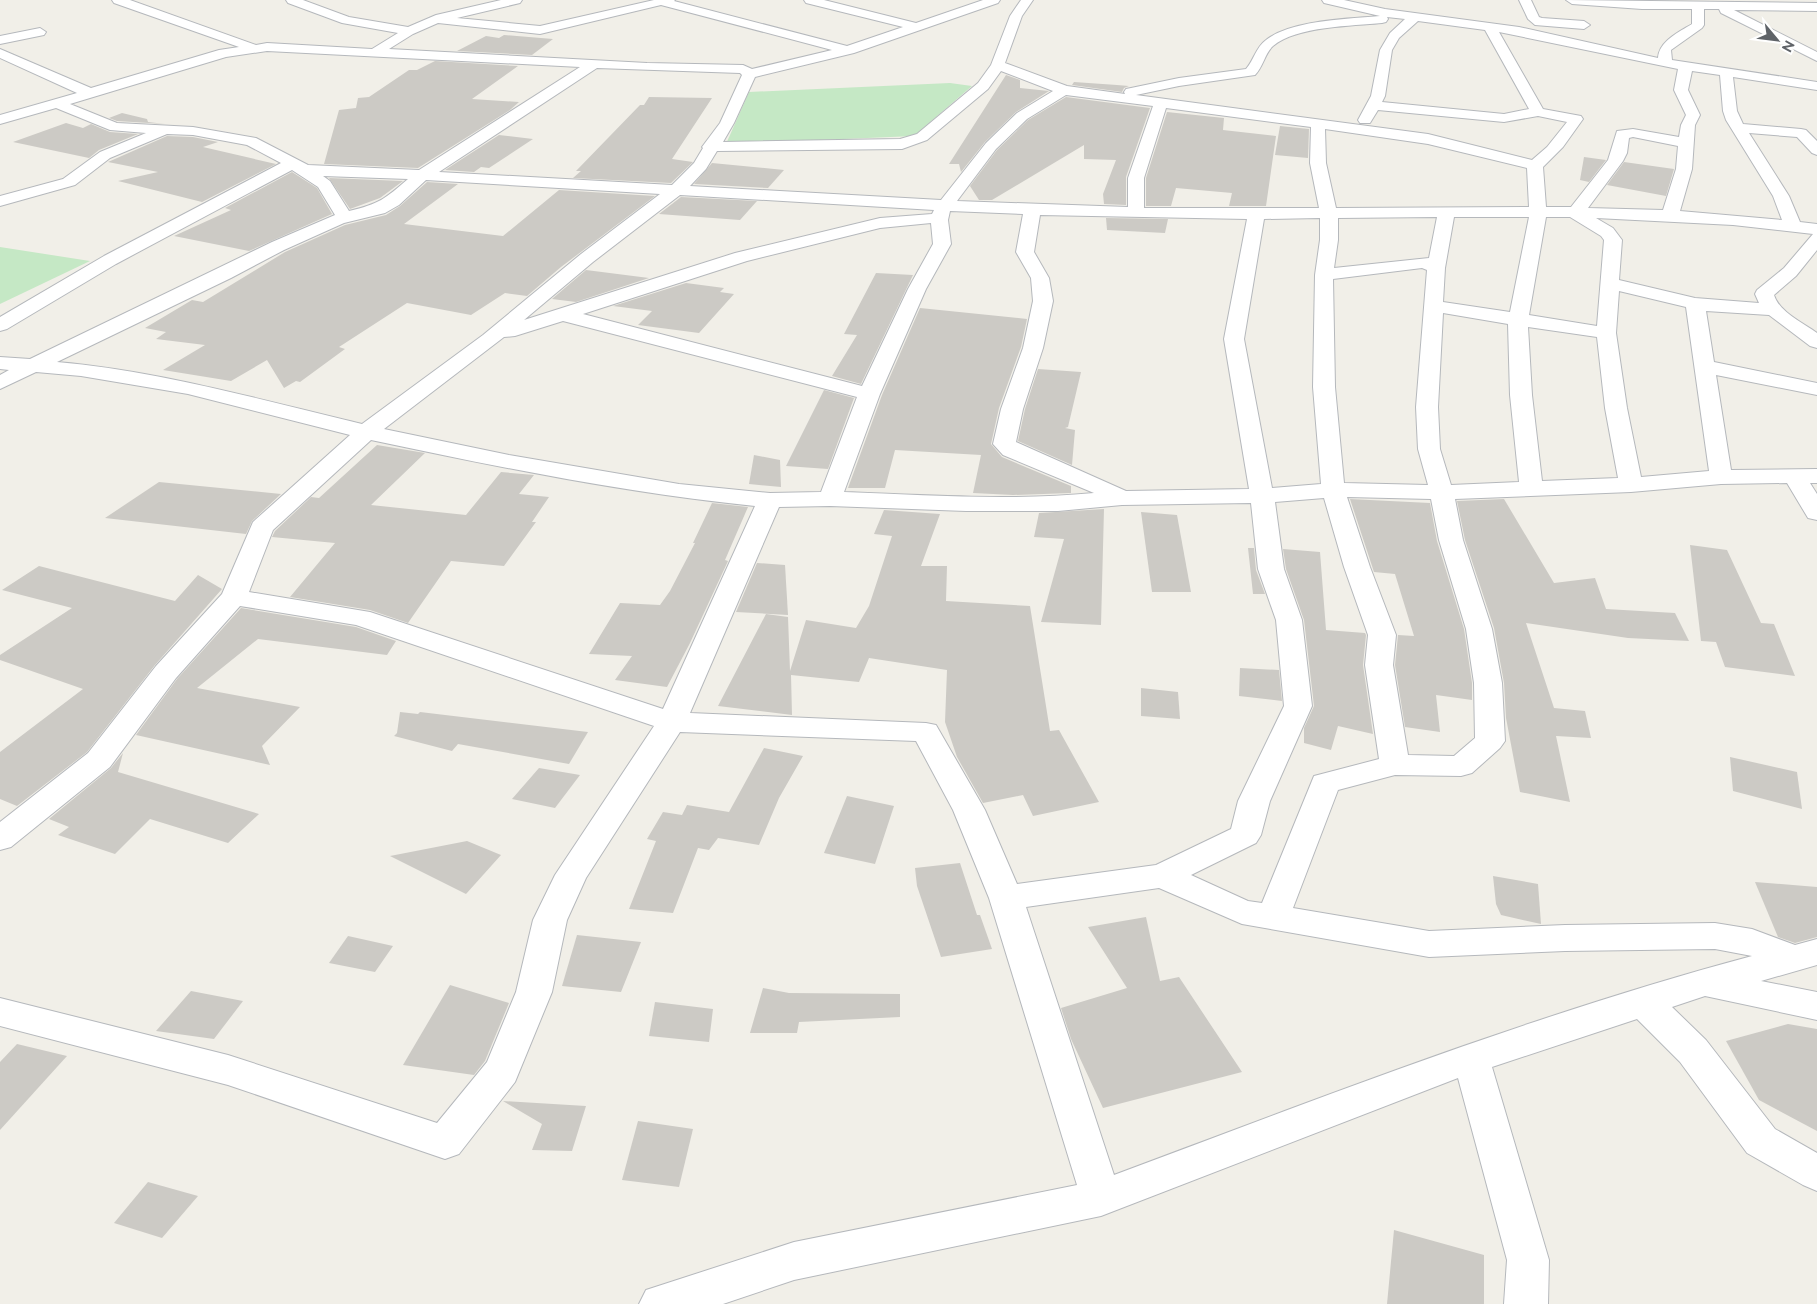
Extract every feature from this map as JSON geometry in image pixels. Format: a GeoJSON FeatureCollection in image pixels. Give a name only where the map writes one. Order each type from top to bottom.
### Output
{"type":"FeatureCollection","features":[{"type":"Feature","properties":{"kind":"street"},"geometry":{"type":"LineString","coordinates":[[118,0],[221,35],[253,48]]}},
{"type":"Feature","properties":{"kind":"street"},"geometry":{"type":"LineString","coordinates":[[292,0],[346,20],[409,31]]}},
{"type":"Feature","properties":{"kind":"street"},"geometry":{"type":"LineString","coordinates":[[374,53],[409,31],[436,19],[516,0]]}},
{"type":"Feature","properties":{"kind":"street"},"geometry":{"type":"LineString","coordinates":[[810,0],[918,27]]}},
{"type":"Feature","properties":{"kind":"street"},"geometry":{"type":"LineString","coordinates":[[955,0],[980,5]]}},
{"type":"Feature","properties":{"kind":"street"},"geometry":{"type":"LineString","coordinates":[[0,120],[215,56],[253,48],[279,47],[697,69],[742,69],[749,74],[849,50],[994,0]]}},
{"type":"Feature","properties":{"kind":"street"},"geometry":{"type":"LineString","coordinates":[[710,147],[902,144],[912,142],[922,137],[983,86],[998,65],[1016,16],[1027,0]]}},
{"type":"Feature","properties":{"kind":"street"},"geometry":{"type":"LineString","coordinates":[[1328,0],[1363,9],[1414,18],[1489,26],[1547,36],[1664,63],[1817,86]]}},
{"type":"Feature","properties":{"kind":"street"},"geometry":{"type":"LineString","coordinates":[[1525,0],[1534,19],[1539,22],[1584,25]]}},
{"type":"Feature","properties":{"kind":"street"},"geometry":{"type":"LineString","coordinates":[[1582,44],[1584,25],[1572,0],[1642,5],[1696,3],[1715,6],[1817,7]]}},
{"type":"Feature","properties":{"kind":"street"},"geometry":{"type":"LineString","coordinates":[[436,19],[540,30],[665,1],[849,50]]}},
{"type":"Feature","properties":{"kind":"street"},"geometry":{"type":"LineString","coordinates":[[452,2],[474,9]]}},
{"type":"Feature","properties":{"kind":"street"},"geometry":{"type":"LineString","coordinates":[[1664,63],[1665,50],[1698,25],[1696,3]]}},
{"type":"Feature","properties":{"kind":"street"},"geometry":{"type":"LineString","coordinates":[[1715,6],[1817,57]]}},
{"type":"Feature","properties":{"kind":"street"},"geometry":{"type":"LineString","coordinates":[[1124,98],[1128,93],[1136,90],[1250,72],[1258,63],[1269,44],[1287,34],[1301,30],[1390,18],[1414,18]]}},
{"type":"Feature","properties":{"kind":"street"},"geometry":{"type":"LineString","coordinates":[[1361,129],[1378,96],[1386,50],[1394,36],[1414,18]]}},
{"type":"Feature","properties":{"kind":"street"},"geometry":{"type":"LineString","coordinates":[[1489,26],[1538,112]]}},
{"type":"Feature","properties":{"kind":"street"},"geometry":{"type":"LineString","coordinates":[[0,40],[40,32]]}},
{"type":"Feature","properties":{"kind":"street"},"geometry":{"type":"LineString","coordinates":[[0,53],[90,93]]}},
{"type":"Feature","properties":{"kind":"street"},"geometry":{"type":"LineString","coordinates":[[0,383],[31,366],[224,274],[278,246],[346,218],[380,209],[393,201],[423,175],[595,64]]}},
{"type":"Feature","properties":{"kind":"street"},"geometry":{"type":"LineString","coordinates":[[998,65],[1064,90],[1428,139],[1535,165],[1558,146],[1576,119],[1538,112],[1504,118],[1374,105]]}},
{"type":"Feature","properties":{"kind":"street"},"geometry":{"type":"LineString","coordinates":[[1670,215],[1684,169],[1688,124],[1693,115],[1681,90],[1686,66]]}},
{"type":"Feature","properties":{"kind":"street"},"geometry":{"type":"LineString","coordinates":[[1726,72],[1730,111],[1738,128],[1781,196],[1793,226]]}},
{"type":"Feature","properties":{"kind":"street"},"geometry":{"type":"LineString","coordinates":[[0,839],[99,760],[166,672],[234,597],[262,527],[366,432],[490,338],[587,258],[675,190],[700,166],[710,147],[727,123],[749,74]]}},
{"type":"Feature","properties":{"kind":"street"},"geometry":{"type":"LineString","coordinates":[[830,499],[869,394],[917,290],[942,244],[943,211],[991,146],[1022,116],[1064,90]]}},
{"type":"Feature","properties":{"kind":"street"},"geometry":{"type":"LineString","coordinates":[[56,103],[115,127],[193,131],[251,141],[299,167],[324,184],[346,218]]}},
{"type":"Feature","properties":{"kind":"street"},"geometry":{"type":"LineString","coordinates":[[1136,213],[1136,178],[1161,103]]}},
{"type":"Feature","properties":{"kind":"street"},"geometry":{"type":"LineString","coordinates":[[1479,151],[1501,137],[1504,118]]}},
{"type":"Feature","properties":{"kind":"street"},"geometry":{"type":"LineString","coordinates":[[1318,124],[1318,164],[1329,214],[1324,275],[1324,387],[1333,490],[1357,567],[1382,635],[1379,664],[1395,765]]}},
{"type":"Feature","properties":{"kind":"street"},"geometry":{"type":"LineString","coordinates":[[1738,128],[1800,133],[1817,150]]}},
{"type":"Feature","properties":{"kind":"street"},"geometry":{"type":"LineString","coordinates":[[0,201],[69,182],[105,156],[167,130]]}},
{"type":"Feature","properties":{"kind":"street"},"geometry":{"type":"LineString","coordinates":[[1575,213],[1615,161],[1619,153],[1622,134],[1633,133],[1686,143]]}},
{"type":"Feature","properties":{"kind":"street"},"geometry":{"type":"LineString","coordinates":[[1531,488],[1521,395],[1518,320],[1538,212],[1535,165]]}},
{"type":"Feature","properties":{"kind":"street"},"geometry":{"type":"LineString","coordinates":[[0,325],[110,260],[299,167],[675,190],[943,211],[1032,209],[1256,215],[1538,212],[1670,215],[1817,229]]}},
{"type":"Feature","properties":{"kind":"street"},"geometry":{"type":"LineString","coordinates":[[1032,209],[1025,252],[1040,278],[1043,301],[1033,348],[1012,409],[1004,444],[1011,450],[1085,480],[1122,498]]}},
{"type":"Feature","properties":{"kind":"street"},"geometry":{"type":"LineString","coordinates":[[490,338],[741,257],[943,211]]}},
{"type":"Feature","properties":{"kind":"street"},"geometry":{"type":"LineString","coordinates":[[1273,917],[1325,783],[1395,765],[1461,766],[1490,741],[1488,683],[1479,629],[1451,540],[1442,492],[1429,449],[1428,408],[1436,268],[1446,212]]}},
{"type":"Feature","properties":{"kind":"street"},"geometry":{"type":"LineString","coordinates":[[1575,213],[1607,232],[1613,240],[1606,333],[1616,408],[1631,485]]}},
{"type":"Feature","properties":{"kind":"street"},"geometry":{"type":"LineString","coordinates":[[1006,898],[1162,876],[1245,835],[1254,801],[1298,706],[1289,620],[1271,569],[1262,496],[1234,339],[1256,215]]}},
{"type":"Feature","properties":{"kind":"street"},"geometry":{"type":"LineString","coordinates":[[1813,337],[1773,310],[1765,300],[1764,294],[1790,272],[1817,238]]}},
{"type":"Feature","properties":{"kind":"street"},"geometry":{"type":"LineString","coordinates":[[1324,275],[1425,262],[1436,268]]}},
{"type":"Feature","properties":{"kind":"street"},"geometry":{"type":"LineString","coordinates":[[1610,283],[1696,304],[1773,310]]}},
{"type":"Feature","properties":{"kind":"street"},"geometry":{"type":"LineString","coordinates":[[1696,304],[1720,477]]}},
{"type":"Feature","properties":{"kind":"street"},"geometry":{"type":"LineString","coordinates":[[1434,306],[1606,333]]}},
{"type":"Feature","properties":{"kind":"street"},"geometry":{"type":"LineString","coordinates":[[560,314],[869,394]]}},
{"type":"Feature","properties":{"kind":"street"},"geometry":{"type":"LineString","coordinates":[[0,362],[81,370],[188,388],[366,432],[518,464],[679,491],[770,500],[830,499],[966,504],[1058,504],[1122,498],[1262,496],[1333,490],[1442,492],[1631,485],[1720,477],[1806,476],[1817,513]]}},
{"type":"Feature","properties":{"kind":"street"},"geometry":{"type":"LineString","coordinates":[[1706,368],[1816,392]]}},
{"type":"Feature","properties":{"kind":"street"},"geometry":{"type":"LineString","coordinates":[[0,1012],[228,1070],[445,1142],[502,1071],[534,992],[550,920],[571,875],[672,722],[770,500]]}},
{"type":"Feature","properties":{"kind":"street"},"geometry":{"type":"LineString","coordinates":[[234,597],[361,618],[672,722],[926,732],[969,810],[1006,898],[1068,1090],[1100,1198]]}},
{"type":"Feature","properties":{"kind":"street"},"geometry":{"type":"LineString","coordinates":[[1162,876],[1242,912],[1429,944],[1565,938],[1715,936],[1752,942],[1805,955]]}},
{"type":"Feature","properties":{"kind":"street"},"geometry":{"type":"LineString","coordinates":[[661,1304],[794,1261],[1100,1198],[1471,1058],[1703,983],[1805,955]]}},
{"type":"Feature","properties":{"kind":"street"},"geometry":{"type":"LineString","coordinates":[[1703,983],[1817,1006]]}},
{"type":"Feature","properties":{"kind":"street"},"geometry":{"type":"LineString","coordinates":[[1642,1002],[1693,1051],[1761,1141],[1817,1173]]}},
{"type":"Feature","properties":{"kind":"street"},"geometry":{"type":"LineString","coordinates":[[1471,1058],[1528,1260],[1526,1304]]}},
{"type":"Feature","properties":{"kind":"green space"},"geometry":{"type":"Polygon","coordinates":[[[950,83],[972,86],[914,136],[726,144],[749,92],[950,83]]]}},
{"type":"Feature","properties":{"kind":"green space"},"geometry":{"type":"Polygon","coordinates":[[[0,247],[90,261],[0,304],[0,247]]]}},
{"type":"Feature","properties":{"kind":"building"},"geometry":{"type":"Polygon","coordinates":[[[504,35],[553,39],[532,55],[457,51],[486,36],[499,38],[504,35]]]}},
{"type":"Feature","properties":{"kind":"building"},"geometry":{"type":"Polygon","coordinates":[[[435,61],[518,66],[472,99],[519,102],[510,110],[418,168],[324,164],[339,110],[356,108],[358,98],[369,97],[409,70],[417,70],[435,61]]]}},
{"type":"Feature","properties":{"kind":"building"},"geometry":{"type":"Polygon","coordinates":[[[1006,75],[1020,80],[1020,88],[1049,91],[1016,112],[985,142],[961,172],[959,164],[949,164],[1006,75]]]}},
{"type":"Feature","properties":{"kind":"building"},"geometry":{"type":"Polygon","coordinates":[[[1074,82],[1129,86],[1124,88],[1122,92],[1072,85],[1074,82]]]}},
{"type":"Feature","properties":{"kind":"building"},"geometry":{"type":"Polygon","coordinates":[[[649,97],[712,98],[672,159],[693,162],[671,183],[573,178],[581,171],[576,171],[640,105],[644,105],[649,97]]]}},
{"type":"Feature","properties":{"kind":"building"},"geometry":{"type":"Polygon","coordinates":[[[1066,97],[1150,108],[1126,177],[1126,205],[1104,204],[1103,194],[1116,160],[1084,159],[1084,145],[992,200],[979,200],[970,186],[997,150],[1028,120],[1066,97]]]}},
{"type":"Feature","properties":{"kind":"building"},"geometry":{"type":"Polygon","coordinates":[[[1167,112],[1224,118],[1223,130],[1276,136],[1266,206],[1229,206],[1232,193],[1176,188],[1171,206],[1146,206],[1146,178],[1167,112]]]}},
{"type":"Feature","properties":{"kind":"building"},"geometry":{"type":"Polygon","coordinates":[[[122,113],[147,119],[148,122],[165,124],[117,121],[109,118],[122,113]]]}},
{"type":"Feature","properties":{"kind":"building"},"geometry":{"type":"Polygon","coordinates":[[[66,123],[83,128],[91,124],[110,132],[138,134],[99,150],[89,158],[13,142],[66,123]]]}},
{"type":"Feature","properties":{"kind":"building"},"geometry":{"type":"Polygon","coordinates":[[[1280,126],[1309,129],[1308,158],[1275,155],[1280,126]]]}},
{"type":"Feature","properties":{"kind":"building"},"geometry":{"type":"Polygon","coordinates":[[[499,135],[533,139],[489,168],[481,167],[474,172],[445,170],[499,135]]]}},
{"type":"Feature","properties":{"kind":"building"},"geometry":{"type":"Polygon","coordinates":[[[167,136],[193,137],[218,142],[203,147],[276,164],[202,202],[118,181],[158,172],[108,162],[167,136]]]}},
{"type":"Feature","properties":{"kind":"building"},"geometry":{"type":"Polygon","coordinates":[[[1584,157],[1606,160],[1589,182],[1580,180],[1584,157]]]}},
{"type":"Feature","properties":{"kind":"building"},"geometry":{"type":"Polygon","coordinates":[[[1624,162],[1674,169],[1666,196],[1607,185],[1624,162]]]}},
{"type":"Feature","properties":{"kind":"building"},"geometry":{"type":"Polygon","coordinates":[[[712,163],[784,170],[768,188],[694,184],[712,163]]]}},
{"type":"Feature","properties":{"kind":"building"},"geometry":{"type":"Polygon","coordinates":[[[292,172],[317,188],[332,214],[249,251],[174,236],[231,210],[225,208],[292,172]]]}},
{"type":"Feature","properties":{"kind":"building"},"geometry":{"type":"Polygon","coordinates":[[[329,178],[403,181],[380,198],[350,209],[329,178]]]}},
{"type":"Feature","properties":{"kind":"building"},"geometry":{"type":"Polygon","coordinates":[[[427,182],[458,184],[404,224],[503,236],[559,190],[655,196],[561,267],[527,296],[505,293],[471,315],[407,303],[339,347],[345,349],[300,382],[296,381],[284,388],[267,360],[231,381],[163,370],[205,345],[156,339],[166,332],[145,328],[192,300],[203,302],[285,252],[345,225],[386,215],[400,206],[427,182]]]}},
{"type":"Feature","properties":{"kind":"building"},"geometry":{"type":"Polygon","coordinates":[[[681,197],[757,201],[740,220],[659,214],[681,197]]]}},
{"type":"Feature","properties":{"kind":"building"},"geometry":{"type":"Polygon","coordinates":[[[1106,218],[1168,219],[1165,233],[1107,230],[1106,218]]]}},
{"type":"Feature","properties":{"kind":"building"},"geometry":{"type":"Polygon","coordinates":[[[586,270],[649,278],[576,302],[552,299],[586,270]]]}},
{"type":"Feature","properties":{"kind":"building"},"geometry":{"type":"Polygon","coordinates":[[[876,273],[913,275],[861,384],[832,376],[857,335],[844,334],[876,273]]]}},
{"type":"Feature","properties":{"kind":"building"},"geometry":{"type":"Polygon","coordinates":[[[686,283],[724,288],[720,292],[734,294],[699,333],[638,325],[652,311],[613,306],[686,283]]]}},
{"type":"Feature","properties":{"kind":"building"},"geometry":{"type":"Polygon","coordinates":[[[920,308],[1027,319],[1021,347],[999,408],[991,444],[1002,457],[1071,486],[1071,493],[1013,495],[973,493],[981,455],[895,450],[885,488],[848,488],[882,395],[920,308]]]}},
{"type":"Feature","properties":{"kind":"building"},"geometry":{"type":"Polygon","coordinates":[[[1038,369],[1081,372],[1068,427],[1065,428],[1075,430],[1072,465],[1018,441],[1025,409],[1038,369]]]}},
{"type":"Feature","properties":{"kind":"building"},"geometry":{"type":"Polygon","coordinates":[[[824,390],[854,398],[828,469],[786,466],[824,390]]]}},
{"type":"Feature","properties":{"kind":"building"},"geometry":{"type":"Polygon","coordinates":[[[377,445],[425,453],[371,505],[466,515],[501,472],[534,475],[519,494],[549,497],[532,522],[536,522],[504,566],[451,561],[408,623],[370,610],[290,597],[335,543],[272,537],[275,531],[311,497],[319,498],[377,445]]]}},
{"type":"Feature","properties":{"kind":"building"},"geometry":{"type":"Polygon","coordinates":[[[754,455],[780,460],[781,487],[749,484],[754,455]]]}},
{"type":"Feature","properties":{"kind":"building"},"geometry":{"type":"Polygon","coordinates":[[[159,482],[281,494],[252,521],[246,534],[105,518],[159,482]]]}},
{"type":"Feature","properties":{"kind":"building"},"geometry":{"type":"Polygon","coordinates":[[[1350,499],[1430,503],[1437,541],[1464,629],[1472,683],[1472,700],[1436,695],[1440,732],[1405,727],[1395,665],[1398,635],[1414,636],[1395,574],[1374,572],[1350,499]]]}},
{"type":"Feature","properties":{"kind":"building"},"geometry":{"type":"Polygon","coordinates":[[[1504,499],[1554,583],[1595,578],[1606,609],[1675,613],[1689,641],[1628,638],[1526,623],[1554,708],[1585,711],[1591,738],[1556,736],[1570,802],[1520,792],[1506,718],[1504,683],[1494,628],[1465,540],[1457,501],[1504,499]]]}},
{"type":"Feature","properties":{"kind":"building"},"geometry":{"type":"Polygon","coordinates":[[[712,503],[748,507],[725,560],[728,561],[690,643],[667,687],[615,680],[632,656],[589,654],[620,603],[660,605],[670,591],[695,543],[693,543],[712,503]]]}},
{"type":"Feature","properties":{"kind":"building"},"geometry":{"type":"Polygon","coordinates":[[[1104,509],[1101,625],[1041,622],[1064,539],[1034,537],[1039,513],[1104,509]]]}},
{"type":"Feature","properties":{"kind":"building"},"geometry":{"type":"Polygon","coordinates":[[[884,510],[940,514],[921,566],[947,566],[946,601],[1030,606],[1050,731],[1059,730],[1099,802],[1033,816],[1023,795],[983,803],[957,757],[945,722],[947,670],[869,658],[859,682],[791,675],[792,715],[718,706],[766,614],[788,617],[790,671],[806,620],[856,628],[869,606],[892,536],[874,534],[884,510]]]}},
{"type":"Feature","properties":{"kind":"building"},"geometry":{"type":"Polygon","coordinates":[[[1141,512],[1177,515],[1191,592],[1152,592],[1141,512]]]}},
{"type":"Feature","properties":{"kind":"building"},"geometry":{"type":"Polygon","coordinates":[[[1690,545],[1727,550],[1761,623],[1774,624],[1795,676],[1725,667],[1716,642],[1701,641],[1690,545]]]}},
{"type":"Feature","properties":{"kind":"building"},"geometry":{"type":"Polygon","coordinates":[[[1248,548],[1254,548],[1256,570],[1265,594],[1253,594],[1248,548]]]}},
{"type":"Feature","properties":{"kind":"building"},"geometry":{"type":"Polygon","coordinates":[[[1283,549],[1320,552],[1326,630],[1365,633],[1366,635],[1363,665],[1373,734],[1338,726],[1331,750],[1304,743],[1304,728],[1314,706],[1304,620],[1286,569],[1283,549]]]}},
{"type":"Feature","properties":{"kind":"building"},"geometry":{"type":"Polygon","coordinates":[[[757,563],[785,565],[788,615],[736,612],[757,563]]]}},
{"type":"Feature","properties":{"kind":"building"},"geometry":{"type":"Polygon","coordinates":[[[39,566],[175,601],[198,575],[222,589],[155,665],[87,752],[17,806],[0,799],[0,752],[83,689],[0,660],[0,655],[72,608],[2,590],[39,566]]]}},
{"type":"Feature","properties":{"kind":"building"},"geometry":{"type":"Polygon","coordinates":[[[241,608],[356,627],[396,641],[387,655],[258,639],[197,688],[300,707],[262,746],[270,765],[136,735],[177,679],[241,608]]]}},
{"type":"Feature","properties":{"kind":"building"},"geometry":{"type":"Polygon","coordinates":[[[1240,668],[1279,670],[1282,701],[1239,696],[1240,668]]]}},
{"type":"Feature","properties":{"kind":"building"},"geometry":{"type":"Polygon","coordinates":[[[1141,688],[1178,692],[1180,719],[1141,716],[1141,688]]]}},
{"type":"Feature","properties":{"kind":"building"},"geometry":{"type":"Polygon","coordinates":[[[400,712],[418,714],[420,712],[588,732],[569,764],[458,744],[452,751],[394,736],[397,733],[400,712]]]}},
{"type":"Feature","properties":{"kind":"building"},"geometry":{"type":"Polygon","coordinates":[[[764,748],[803,756],[779,798],[759,845],[718,838],[709,850],[698,848],[673,913],[629,909],[656,841],[647,839],[663,812],[682,815],[687,805],[729,812],[764,748]]]}},
{"type":"Feature","properties":{"kind":"building"},"geometry":{"type":"Polygon","coordinates":[[[123,753],[118,772],[259,814],[228,843],[150,819],[115,854],[58,835],[69,827],[49,819],[111,768],[123,753]]]}},
{"type":"Feature","properties":{"kind":"building"},"geometry":{"type":"Polygon","coordinates":[[[1730,757],[1797,772],[1802,809],[1733,791],[1730,757]]]}},
{"type":"Feature","properties":{"kind":"building"},"geometry":{"type":"Polygon","coordinates":[[[539,768],[580,775],[555,808],[512,799],[539,768]]]}},
{"type":"Feature","properties":{"kind":"building"},"geometry":{"type":"Polygon","coordinates":[[[847,796],[894,806],[875,864],[824,853],[847,796]]]}},
{"type":"Feature","properties":{"kind":"building"},"geometry":{"type":"Polygon","coordinates":[[[467,841],[501,855],[466,894],[390,856],[467,841]]]}},
{"type":"Feature","properties":{"kind":"building"},"geometry":{"type":"Polygon","coordinates":[[[960,863],[977,915],[980,915],[992,949],[941,957],[917,886],[915,868],[960,863]]]}},
{"type":"Feature","properties":{"kind":"building"},"geometry":{"type":"Polygon","coordinates":[[[1493,876],[1538,884],[1541,924],[1501,915],[1496,904],[1493,876]]]}},
{"type":"Feature","properties":{"kind":"building"},"geometry":{"type":"Polygon","coordinates":[[[1755,882],[1817,887],[1817,937],[1795,943],[1778,937],[1755,882]]]}},
{"type":"Feature","properties":{"kind":"building"},"geometry":{"type":"Polygon","coordinates":[[[1146,917],[1160,981],[1179,977],[1242,1072],[1103,1108],[1071,1039],[1061,1008],[1127,988],[1088,927],[1146,917]]]}},
{"type":"Feature","properties":{"kind":"building"},"geometry":{"type":"Polygon","coordinates":[[[577,935],[641,942],[621,992],[562,986],[577,935]]]}},
{"type":"Feature","properties":{"kind":"building"},"geometry":{"type":"Polygon","coordinates":[[[348,936],[393,946],[375,972],[329,963],[348,936]]]}},
{"type":"Feature","properties":{"kind":"building"},"geometry":{"type":"Polygon","coordinates":[[[450,985],[509,1003],[485,1061],[474,1075],[403,1065],[450,985]]]}},
{"type":"Feature","properties":{"kind":"building"},"geometry":{"type":"Polygon","coordinates":[[[763,988],[789,993],[900,994],[900,1017],[799,1022],[797,1033],[750,1033],[763,988]]]}},
{"type":"Feature","properties":{"kind":"building"},"geometry":{"type":"Polygon","coordinates":[[[191,991],[243,1001],[214,1039],[156,1031],[191,991]]]}},
{"type":"Feature","properties":{"kind":"building"},"geometry":{"type":"Polygon","coordinates":[[[655,1002],[713,1009],[709,1042],[649,1036],[655,1002]]]}},
{"type":"Feature","properties":{"kind":"building"},"geometry":{"type":"Polygon","coordinates":[[[1788,1024],[1817,1029],[1817,1131],[1759,1100],[1726,1041],[1788,1024]]]}},
{"type":"Feature","properties":{"kind":"building"},"geometry":{"type":"Polygon","coordinates":[[[17,1044],[67,1056],[0,1130],[0,1062],[17,1044]]]}},
{"type":"Feature","properties":{"kind":"building"},"geometry":{"type":"Polygon","coordinates":[[[503,1101],[586,1106],[572,1151],[532,1150],[542,1124],[503,1101]]]}},
{"type":"Feature","properties":{"kind":"building"},"geometry":{"type":"Polygon","coordinates":[[[638,1121],[693,1129],[679,1187],[622,1180],[638,1121]]]}},
{"type":"Feature","properties":{"kind":"building"},"geometry":{"type":"Polygon","coordinates":[[[148,1182],[198,1196],[162,1238],[114,1223],[148,1182]]]}},
{"type":"Feature","properties":{"kind":"building"},"geometry":{"type":"Polygon","coordinates":[[[1394,1230],[1484,1255],[1484,1304],[1387,1304],[1394,1230]]]}}]}
